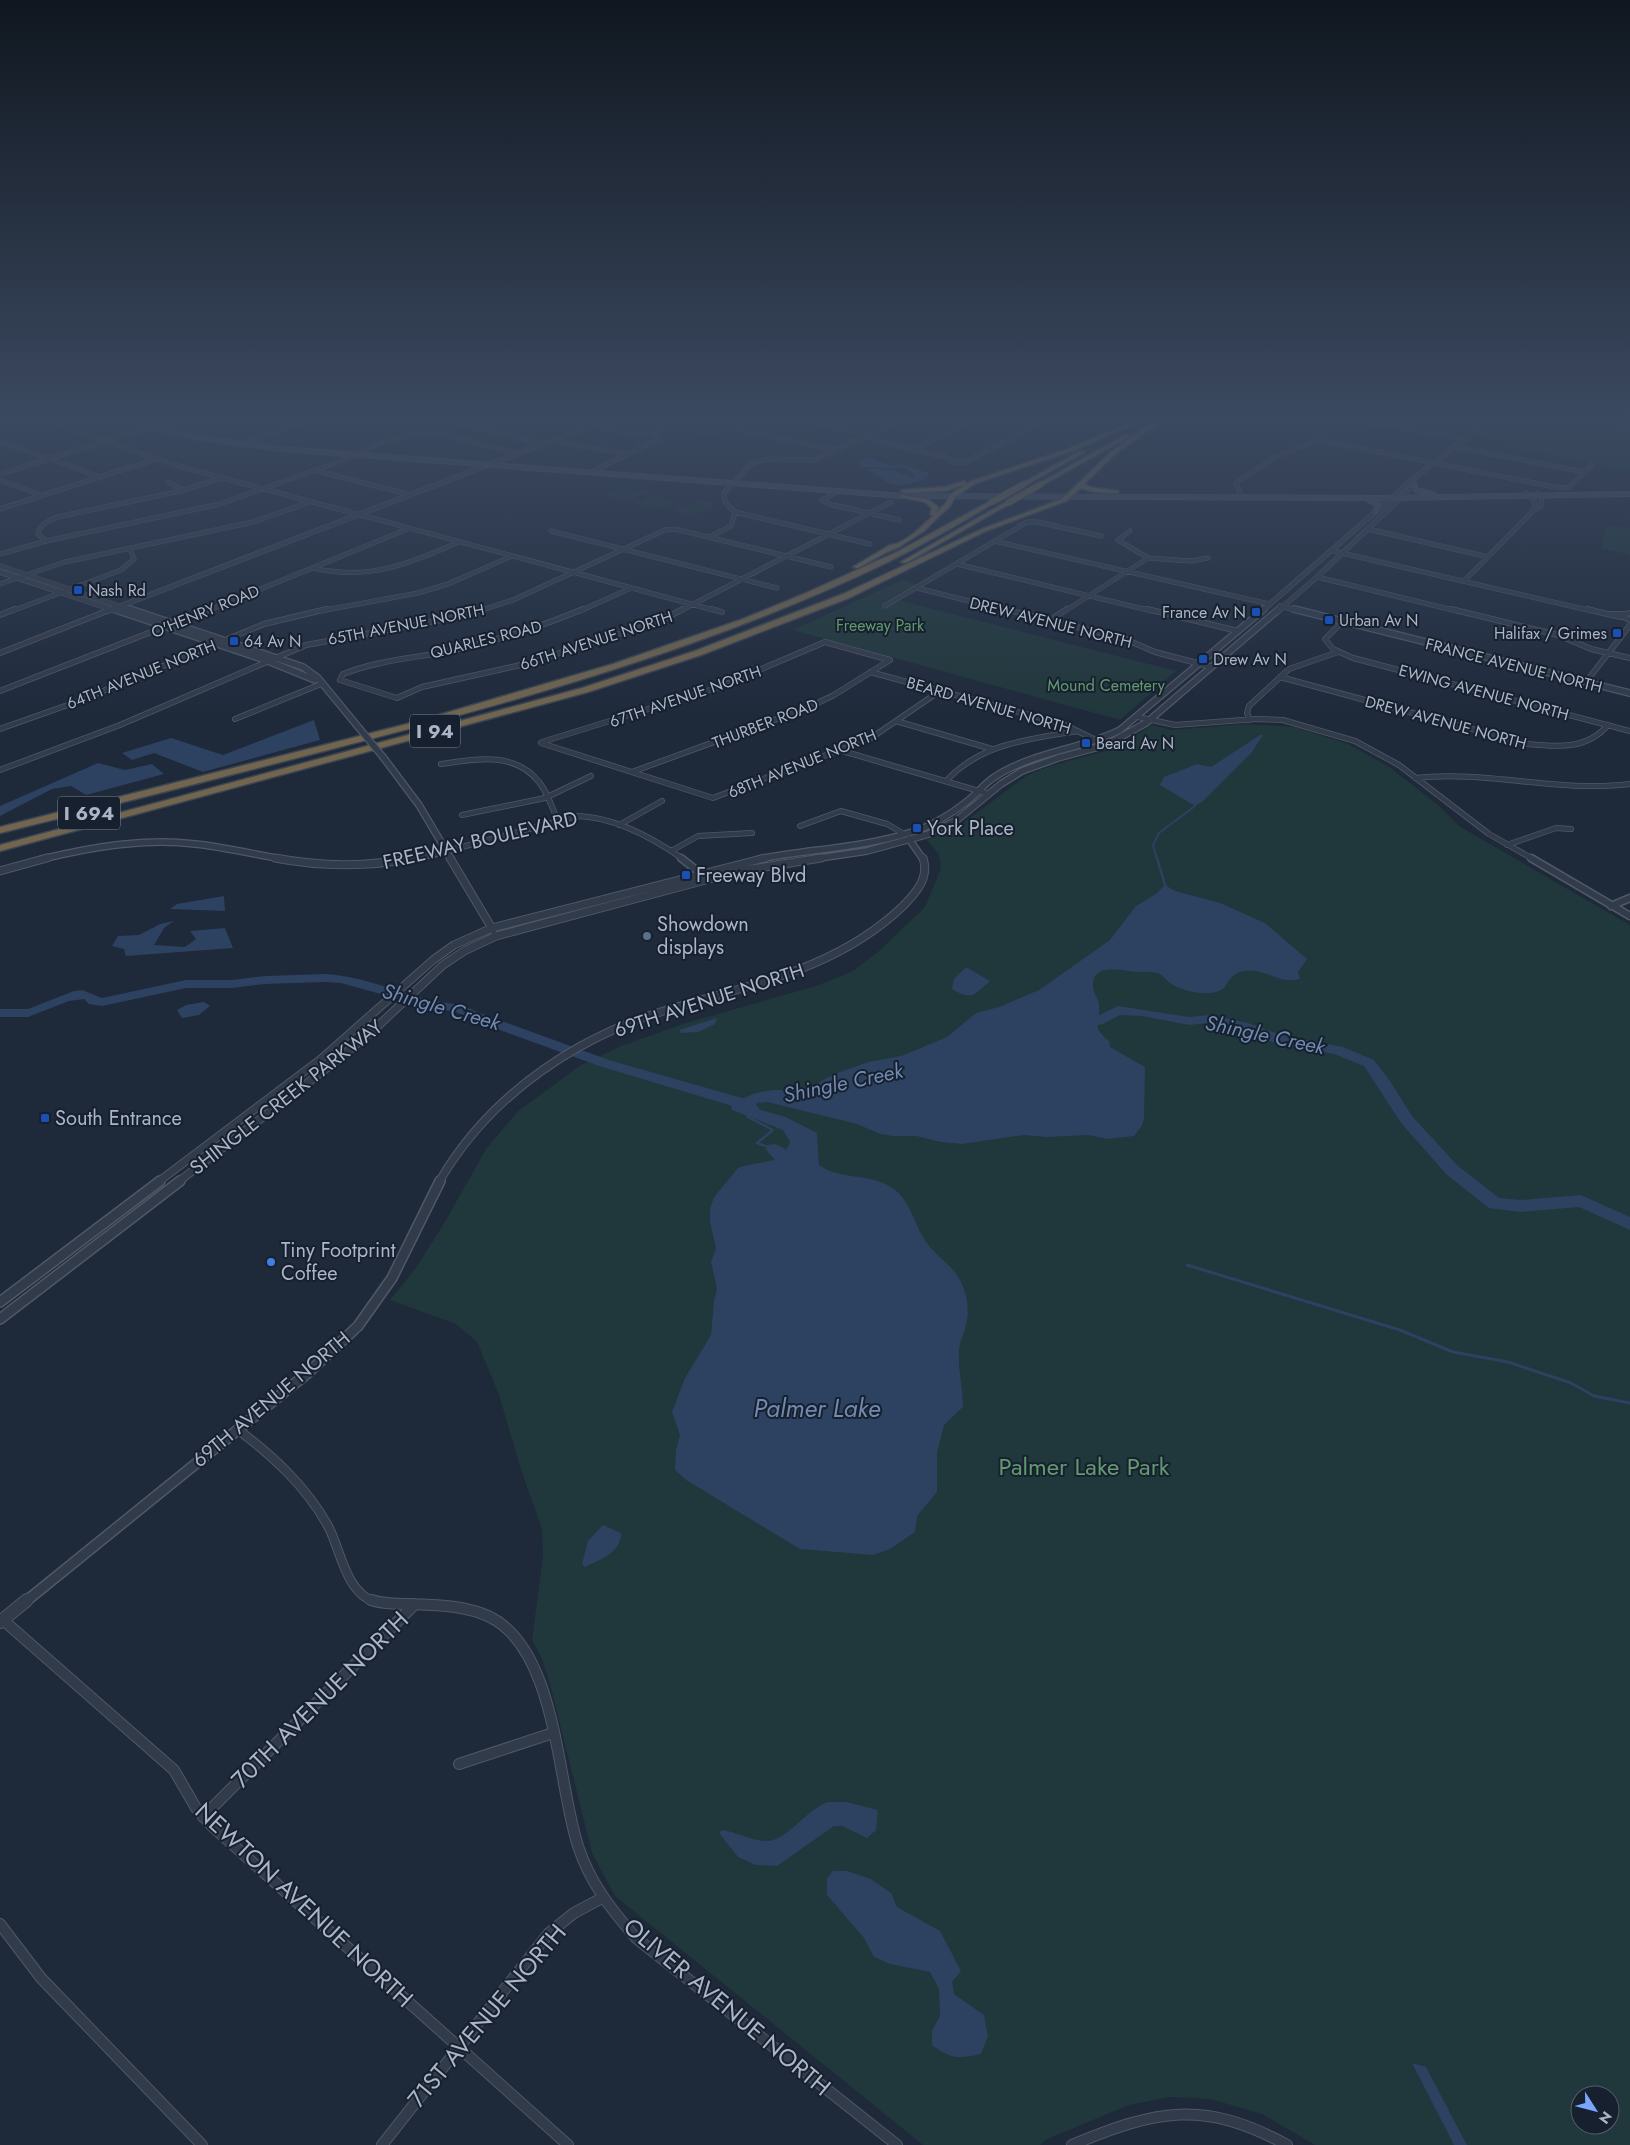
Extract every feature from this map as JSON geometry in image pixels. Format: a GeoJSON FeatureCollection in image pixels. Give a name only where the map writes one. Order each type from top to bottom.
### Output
{"type":"FeatureCollection","features":[{"type":"Feature","properties":{"kind":"highway"},"geometry":{"type":"LineString","coordinates":[[763,614],[843,575],[886,550],[914,531],[928,518]]}},
{"type":"Feature","properties":{"kind":"highway"},"geometry":{"type":"LineString","coordinates":[[886,550],[897,546],[922,530],[934,518]]}},
{"type":"Feature","properties":{"kind":"highway","name":"I 94"},"geometry":{"type":"LineString","coordinates":[[0,830],[430,721],[535,691],[651,654],[763,614],[870,568],[962,518]]}},
{"type":"Feature","properties":{"kind":"highway","name":"I 94"},"geometry":{"type":"LineString","coordinates":[[0,850],[584,690],[668,664],[771,625],[871,580],[981,518]]}},
{"type":"Feature","properties":{"kind":"highway"},"geometry":{"type":"LineString","coordinates":[[771,625],[846,596],[984,530],[1017,518]]}},
{"type":"Feature","properties":{"kind":"highway","name":"I 694"},"geometry":{"type":"LineString","coordinates":[[0,837],[135,801],[177,786]]}},
{"type":"Feature","properties":{"kind":"street"},"geometry":{"type":"LineString","coordinates":[[46,541],[41,537],[38,530],[44,523],[55,518]]}},
{"type":"Feature","properties":{"kind":"street"},"geometry":{"type":"LineString","coordinates":[[0,554],[46,541],[157,518]]}},
{"type":"Feature","properties":{"kind":"street"},"geometry":{"type":"LineString","coordinates":[[0,584],[65,562],[239,525],[261,518]]}},
{"type":"Feature","properties":{"kind":"street"},"geometry":{"type":"LineString","coordinates":[[0,653],[352,518]]}},
{"type":"Feature","properties":{"kind":"street"},"geometry":{"type":"LineString","coordinates":[[372,518],[722,612]]}},
{"type":"Feature","properties":{"kind":"street"},"geometry":{"type":"LineString","coordinates":[[709,537],[731,526],[733,518]]}},
{"type":"Feature","properties":{"kind":"street"},"geometry":{"type":"LineString","coordinates":[[761,518],[870,544]]}},
{"type":"Feature","properties":{"kind":"street","name":"66TH AVENUE NORTH"},"geometry":{"type":"LineString","coordinates":[[340,680],[396,698],[422,687],[506,669],[607,639],[660,621],[694,605],[859,518]]}},
{"type":"Feature","properties":{"kind":"street"},"geometry":{"type":"LineString","coordinates":[[891,518],[899,520]]}},
{"type":"Feature","properties":{"kind":"street"},"geometry":{"type":"LineString","coordinates":[[1138,717],[1333,551],[1368,518]]}},
{"type":"Feature","properties":{"kind":"street"},"geometry":{"type":"LineString","coordinates":[[1148,720],[1317,577],[1378,518]]}},
{"type":"Feature","properties":{"kind":"street"},"geometry":{"type":"LineString","coordinates":[[1464,581],[1526,518]]}},
{"type":"Feature","properties":{"kind":"street"},"geometry":{"type":"LineString","coordinates":[[885,606],[994,541],[1032,521],[1101,536]]}},
{"type":"Feature","properties":{"kind":"street","name":"O'HENRY ROAD"},"geometry":{"type":"LineString","coordinates":[[0,691],[174,624],[410,528]]}},
{"type":"Feature","properties":{"kind":"street","name":"65TH AVENUE NORTH"},"geometry":{"type":"LineString","coordinates":[[0,770],[99,734],[294,649],[331,639],[436,621],[481,610],[521,596],[670,528],[709,537]]}},
{"type":"Feature","properties":{"kind":"street"},"geometry":{"type":"LineString","coordinates":[[1368,529],[1488,557]]}},
{"type":"Feature","properties":{"kind":"street"},"geometry":{"type":"LineString","coordinates":[[551,531],[777,588]]}},
{"type":"Feature","properties":{"kind":"street"},"geometry":{"type":"LineString","coordinates":[[1130,531],[1118,540],[1148,558],[1191,561],[1208,558]]}},
{"type":"Feature","properties":{"kind":"street"},"geometry":{"type":"LineString","coordinates":[[709,537],[831,567]]}},
{"type":"Feature","properties":{"kind":"street"},"geometry":{"type":"LineString","coordinates":[[994,541],[1269,604]]}},
{"type":"Feature","properties":{"kind":"street"},"geometry":{"type":"LineString","coordinates":[[313,568],[349,575],[382,572],[459,542]]}},
{"type":"Feature","properties":{"kind":"street"},"geometry":{"type":"LineString","coordinates":[[0,616],[128,567],[134,559],[130,548]]}},
{"type":"Feature","properties":{"kind":"street"},"geometry":{"type":"LineString","coordinates":[[1333,551],[1607,614],[1621,615],[1630,613]]}},
{"type":"Feature","properties":{"kind":"street","name":"64TH AVENUE NORTH"},"geometry":{"type":"LineString","coordinates":[[0,730],[282,618],[434,589],[512,556]]}},
{"type":"Feature","properties":{"kind":"street"},"geometry":{"type":"LineString","coordinates":[[1050,620],[1124,571],[1148,558]]}},
{"type":"Feature","properties":{"kind":"street"},"geometry":{"type":"LineString","coordinates":[[957,564],[1238,631]]}},
{"type":"Feature","properties":{"kind":"street"},"geometry":{"type":"LineString","coordinates":[[0,566],[277,657],[309,670],[318,678],[383,757],[419,805],[496,936]]}},
{"type":"Feature","properties":{"kind":"street"},"geometry":{"type":"LineString","coordinates":[[0,572],[268,661],[304,674],[321,684]]}},
{"type":"Feature","properties":{"kind":"street"},"geometry":{"type":"LineString","coordinates":[[1317,577],[1558,635],[1608,653],[1630,658]]}},
{"type":"Feature","properties":{"kind":"street","name":"QUARLES ROAD"},"geometry":{"type":"LineString","coordinates":[[340,680],[343,674],[366,666],[459,648],[532,629],[578,613],[631,588]]}},
{"type":"Feature","properties":{"kind":"street","name":"DREW AVENUE NORTH"},"geometry":{"type":"LineString","coordinates":[[916,588],[1132,641],[1155,652],[1212,667]]}},
{"type":"Feature","properties":{"kind":"street","name":"FRANCE AVENUE NORTH"},"geometry":{"type":"LineString","coordinates":[[1269,604],[1630,694]]}},
{"type":"Feature","properties":{"kind":"street"},"geometry":{"type":"LineString","coordinates":[[1586,682],[1630,625],[1628,620],[1621,615]]}},
{"type":"Feature","properties":{"kind":"street"},"geometry":{"type":"LineString","coordinates":[[1338,652],[1328,646],[1325,639],[1342,622]]}},
{"type":"Feature","properties":{"kind":"street","name":"BEARD AVENUE NORTH"},"geometry":{"type":"LineString","coordinates":[[825,642],[890,660]]}},
{"type":"Feature","properties":{"kind":"street","name":"67TH AVENUE NORTH"},"geometry":{"type":"LineString","coordinates":[[632,772],[541,743],[719,687],[825,642]]}},
{"type":"Feature","properties":{"kind":"street"},"geometry":{"type":"LineString","coordinates":[[1250,720],[1246,713],[1249,706],[1280,677],[1295,667],[1338,652]]}},
{"type":"Feature","properties":{"kind":"street","name":"EWING AVENUE NORTH"},"geometry":{"type":"LineString","coordinates":[[1338,652],[1363,661],[1630,731]]}},
{"type":"Feature","properties":{"kind":"street","name":"THURBER ROAD"},"geometry":{"type":"LineString","coordinates":[[632,772],[807,708],[834,695],[890,660]]}},
{"type":"Feature","properties":{"kind":"street","name":"BEARD AVENUE NORTH"},"geometry":{"type":"LineString","coordinates":[[870,672],[1063,724],[1106,745]]}},
{"type":"Feature","properties":{"kind":"street","name":"DREW AVENUE NORTH"},"geometry":{"type":"LineString","coordinates":[[1280,677],[1527,744],[1563,746],[1582,743],[1599,735],[1608,725]]}},
{"type":"Feature","properties":{"kind":"street"},"geometry":{"type":"LineString","coordinates":[[235,720],[321,684]]}},
{"type":"Feature","properties":{"kind":"street","name":"68TH AVENUE NORTH"},"geometry":{"type":"LineString","coordinates":[[632,772],[713,798],[871,738],[940,691]]}},
{"type":"Feature","properties":{"kind":"street"},"geometry":{"type":"LineString","coordinates":[[1138,717],[1176,725],[1269,719],[1296,722],[1338,734],[1378,752],[1474,824],[1630,916]]}},
{"type":"Feature","properties":{"kind":"street","name":"SHINGLE CREEK PARKWAY"},"geometry":{"type":"LineString","coordinates":[[0,1302],[321,1059],[386,1003],[406,983],[454,945],[492,928],[701,873],[771,856],[859,845],[904,834],[945,816],[993,778],[1015,767],[1050,753],[1098,741],[1120,730],[1138,717]]}},
{"type":"Feature","properties":{"kind":"street","name":"SHINGLE CREEK PARKWAY"},"geometry":{"type":"LineString","coordinates":[[0,1319],[336,1061],[443,965],[464,951],[496,936],[707,879],[778,863],[866,851],[911,841],[957,820],[989,794],[1022,772],[1058,758],[1106,745],[1127,735],[1148,720]]}},
{"type":"Feature","properties":{"kind":"street"},"geometry":{"type":"LineString","coordinates":[[896,721],[992,749]]}},
{"type":"Feature","properties":{"kind":"street"},"geometry":{"type":"LineString","coordinates":[[946,782],[960,766],[992,749],[1079,731]]}},
{"type":"Feature","properties":{"kind":"street"},"geometry":{"type":"LineString","coordinates":[[839,750],[989,794]]}},
{"type":"Feature","properties":{"kind":"street"},"geometry":{"type":"LineString","coordinates":[[441,764],[495,757],[506,760],[532,774],[548,798],[558,821]]}},
{"type":"Feature","properties":{"kind":"street"},"geometry":{"type":"LineString","coordinates":[[1415,778],[1468,774],[1579,786],[1630,784]]}},
{"type":"Feature","properties":{"kind":"street"},"geometry":{"type":"LineString","coordinates":[[462,815],[548,798],[569,790],[591,776]]}},
{"type":"Feature","properties":{"kind":"street"},"geometry":{"type":"LineString","coordinates":[[619,825],[662,801]]}},
{"type":"Feature","properties":{"kind":"street"},"geometry":{"type":"LineString","coordinates":[[800,826],[841,811],[887,824],[904,834]]}},
{"type":"Feature","properties":{"kind":"street","name":"FREEWAY BOULEVARD"},"geometry":{"type":"LineString","coordinates":[[0,871],[75,850],[150,842],[216,846],[312,864],[340,866],[398,862],[558,821],[590,815],[605,818],[671,851],[707,879]]}},
{"type":"Feature","properties":{"kind":"street"},"geometry":{"type":"LineString","coordinates":[[1508,845],[1556,828],[1571,829]]}},
{"type":"Feature","properties":{"kind":"street"},"geometry":{"type":"LineString","coordinates":[[671,851],[698,836],[752,833]]}},
{"type":"Feature","properties":{"kind":"street","name":"69TH AVENUE NORTH"},"geometry":{"type":"LineString","coordinates":[[1,1621],[311,1370],[360,1324],[383,1293],[437,1187],[459,1152],[482,1123],[505,1100],[562,1057],[645,1016],[802,970],[858,944],[892,918],[923,882],[926,866],[923,856],[904,834]]}},
{"type":"Feature","properties":{"kind":"street"},"geometry":{"type":"LineString","coordinates":[[1611,906],[1630,898]]}},
{"type":"Feature","properties":{"kind":"street","name":"OLIVER AVENUE NORTH"},"geometry":{"type":"LineString","coordinates":[[237,1429],[287,1470],[310,1496],[329,1527],[354,1586],[361,1594],[370,1600],[382,1603],[461,1608],[491,1617],[504,1626],[525,1648],[532,1662],[552,1733],[578,1845],[602,1898],[636,1938],[897,2145]]}},
{"type":"Feature","properties":{"kind":"street","name":"70TH AVENUE NORTH"},"geometry":{"type":"LineString","coordinates":[[203,1817],[415,1604]]}},
{"type":"Feature","properties":{"kind":"street","name":"NEWTON AVENUE NORTH"},"geometry":{"type":"LineString","coordinates":[[1,1621],[174,1770],[203,1817],[568,2145]]}},
{"type":"Feature","properties":{"kind":"street"},"geometry":{"type":"LineString","coordinates":[[459,1764],[552,1733]]}},
{"type":"Feature","properties":{"kind":"street","name":"71ST AVENUE NORTH"},"geometry":{"type":"LineString","coordinates":[[382,2145],[549,1933],[574,1913],[602,1898]]}},
{"type":"Feature","properties":{"kind":"street"},"geometry":{"type":"LineString","coordinates":[[0,1924],[41,1978],[202,2145]]}},
{"type":"Feature","properties":{"kind":"street"},"geometry":{"type":"LineString","coordinates":[[1072,2145],[1122,2124],[1157,2115],[1194,2115],[1231,2121],[1268,2134],[1287,2145]]}},
{"type":"Feature","properties":{"kind":"green space"},"geometry":{"type":"Polygon","coordinates":[[[1607,525],[1630,528],[1630,555],[1601,548],[1607,525]]]}},
{"type":"Feature","properties":{"kind":"green space","name":"Mound Cemetery"},"geometry":{"type":"Polygon","coordinates":[[[902,580],[918,585],[894,599],[1176,671],[1120,720],[793,630],[902,580]]]}},
{"type":"Feature","properties":{"kind":"green space","name":"Palmer Lake Park"},"geometry":{"type":"Polygon","coordinates":[[[1245,724],[1295,727],[1348,744],[1388,766],[1437,804],[1459,826],[1630,925],[1630,2145],[1315,2145],[1262,2114],[1210,2099],[1170,2097],[1129,2105],[1045,2140],[1040,2145],[923,2145],[615,1896],[592,1853],[550,1684],[542,1659],[532,1640],[543,1556],[542,1529],[521,1470],[499,1395],[477,1342],[456,1324],[390,1300],[415,1269],[443,1225],[486,1149],[518,1111],[581,1065],[621,1046],[686,1023],[816,986],[853,971],[879,951],[925,907],[941,868],[939,855],[927,840],[959,826],[1026,776],[1047,767],[1102,752],[1125,742],[1152,725],[1171,730],[1245,724]]]}},
{"type":"Feature","properties":{"kind":"water"},"geometry":{"type":"Polygon","coordinates":[[[314,720],[320,740],[203,772],[154,753],[132,760],[122,753],[171,738],[223,755],[314,720]]]}},
{"type":"Feature","properties":{"kind":"water"},"geometry":{"type":"Polygon","coordinates":[[[1260,735],[1263,735],[1252,752],[1202,802],[1195,806],[1160,785],[1164,777],[1197,764],[1211,767],[1260,735]]]}},
{"type":"Feature","properties":{"kind":"water"},"geometry":{"type":"Polygon","coordinates":[[[98,763],[125,770],[152,764],[164,774],[86,795],[71,786],[52,789],[0,816],[0,806],[98,763]]]}},
{"type":"Feature","properties":{"kind":"water","name":"Palmer Lake"},"geometry":{"type":"Polygon","coordinates":[[[1165,885],[1175,891],[1220,903],[1265,923],[1307,959],[1298,972],[1300,979],[1285,980],[1258,971],[1244,971],[1232,977],[1219,991],[1211,993],[1196,993],[1181,989],[1154,972],[1110,970],[1103,971],[1094,978],[1093,986],[1099,1004],[1098,1028],[1100,1032],[1109,1041],[1110,1047],[1145,1067],[1144,1119],[1142,1126],[1134,1136],[1108,1139],[1088,1135],[1047,1137],[1024,1135],[962,1144],[941,1142],[916,1136],[880,1134],[857,1124],[767,1102],[757,1103],[756,1105],[761,1110],[786,1117],[817,1133],[819,1165],[827,1170],[873,1180],[891,1187],[897,1192],[906,1203],[927,1243],[952,1268],[962,1285],[966,1296],[968,1314],[959,1350],[963,1407],[944,1425],[937,1453],[937,1492],[917,1516],[915,1532],[890,1549],[873,1555],[800,1549],[686,1480],[675,1470],[676,1450],[680,1435],[672,1412],[685,1378],[711,1335],[717,1289],[711,1262],[716,1248],[710,1222],[710,1209],[714,1197],[738,1168],[775,1159],[786,1150],[790,1142],[783,1130],[732,1110],[731,1106],[748,1096],[761,1092],[780,1090],[799,1093],[811,1092],[821,1081],[835,1074],[868,1062],[901,1056],[947,1037],[976,1013],[999,1007],[1039,990],[1110,940],[1136,906],[1157,893],[1165,885]]]}},
{"type":"Feature","properties":{"kind":"water"},"geometry":{"type":"Polygon","coordinates":[[[224,896],[225,911],[170,909],[177,904],[224,896]]]}},
{"type":"Feature","properties":{"kind":"water"},"geometry":{"type":"Polygon","coordinates":[[[174,921],[164,928],[154,945],[185,947],[196,939],[190,931],[225,928],[233,948],[126,956],[124,949],[112,946],[118,936],[139,935],[160,924],[174,921]]]}},
{"type":"Feature","properties":{"kind":"water"},"geometry":{"type":"Polygon","coordinates":[[[966,967],[990,981],[973,995],[964,995],[952,989],[954,979],[966,967]]]}},
{"type":"Feature","properties":{"kind":"water"},"geometry":{"type":"Polygon","coordinates":[[[204,1002],[210,1006],[199,1015],[182,1018],[177,1010],[186,1005],[204,1002]]]}},
{"type":"Feature","properties":{"kind":"water"},"geometry":{"type":"Polygon","coordinates":[[[717,1018],[715,1024],[698,1032],[681,1033],[679,1030],[717,1018]]]}},
{"type":"Feature","properties":{"kind":"water"},"geometry":{"type":"Polygon","coordinates":[[[603,1525],[621,1533],[620,1540],[614,1551],[609,1555],[585,1567],[582,1564],[588,1541],[603,1525]]]}},
{"type":"Feature","properties":{"kind":"water"},"geometry":{"type":"Polygon","coordinates":[[[828,1802],[846,1802],[878,1810],[876,1830],[867,1838],[842,1826],[834,1826],[777,1866],[756,1865],[738,1857],[719,1833],[722,1830],[755,1840],[774,1840],[789,1831],[812,1811],[828,1802]]]}},
{"type":"Feature","properties":{"kind":"water"},"geometry":{"type":"Polygon","coordinates":[[[833,1871],[847,1871],[871,1879],[891,1893],[897,1907],[940,1931],[961,1971],[952,1982],[954,1994],[984,2015],[988,2036],[981,2054],[955,2057],[944,2053],[932,2045],[932,2031],[940,2016],[939,1989],[930,1972],[890,1964],[874,1957],[864,1938],[827,1895],[827,1878],[833,1871]]]}},
{"type":"Feature","properties":{"kind":"water"},"geometry":{"type":"Polygon","coordinates":[[[1412,2063],[1426,2067],[1467,2145],[1454,2145],[1412,2063]]]}},
{"type":"Feature","properties":{"kind":"waterway"},"geometry":{"type":"LineString","coordinates":[[1157,859],[1153,845],[1159,833],[1195,806]]}},
{"type":"Feature","properties":{"kind":"waterway"},"geometry":{"type":"LineString","coordinates":[[1157,858],[1165,885]]}},
{"type":"Feature","properties":{"kind":"waterway","name":"Shingle Creek"},"geometry":{"type":"LineString","coordinates":[[0,1013],[20,1014],[32,1012],[64,998],[82,994],[89,996],[94,1001],[102,1002],[186,984],[232,984],[265,980],[325,978],[342,979],[438,1006],[457,1007],[472,1015],[604,1063],[744,1104]]}},
{"type":"Feature","properties":{"kind":"waterway","name":"Shingle Creek"},"geometry":{"type":"LineString","coordinates":[[1077,1026],[1098,1021],[1118,1010],[1142,1012],[1189,1021],[1210,1019],[1243,1026],[1278,1039],[1338,1050],[1369,1063],[1385,1084],[1406,1119],[1452,1170],[1495,1204],[1520,1206],[1581,1201],[1630,1224]]}},
{"type":"Feature","properties":{"kind":"waterway","name":"Shingle Creek"},"geometry":{"type":"LineString","coordinates":[[784,1096],[834,1086]]}},
{"type":"Feature","properties":{"kind":"waterway"},"geometry":{"type":"LineString","coordinates":[[747,1114],[748,1117],[773,1130],[757,1143],[774,1149]]}},
{"type":"Feature","properties":{"kind":"waterway"},"geometry":{"type":"LineString","coordinates":[[774,1149],[791,1163],[794,1171]]}},
{"type":"Feature","properties":{"kind":"waterway"},"geometry":{"type":"LineString","coordinates":[[1187,1265],[1400,1330],[1453,1352],[1508,1362],[1571,1383],[1594,1396],[1630,1403]]}},
{"type":"Feature","properties":{"kind":"place","name":"Nash Rd"},"geometry":{"type":"Point","coordinates":[78,590]}},
{"type":"Feature","properties":{"kind":"place","name":"France Av N"},"geometry":{"type":"Point","coordinates":[1256,612]}},
{"type":"Feature","properties":{"kind":"place","name":"Urban Av N"},"geometry":{"type":"Point","coordinates":[1329,620]}},
{"type":"Feature","properties":{"kind":"place","name":"Halifax / Grimes"},"geometry":{"type":"Point","coordinates":[1617,633]}},
{"type":"Feature","properties":{"kind":"place","name":"64 Av N"},"geometry":{"type":"Point","coordinates":[234,641]}},
{"type":"Feature","properties":{"kind":"place","name":"Drew Av N"},"geometry":{"type":"Point","coordinates":[1203,659]}},
{"type":"Feature","properties":{"kind":"place","name":"Beard Av N"},"geometry":{"type":"Point","coordinates":[1086,743]}},
{"type":"Feature","properties":{"kind":"place","name":"York Place"},"geometry":{"type":"Point","coordinates":[917,828]}},
{"type":"Feature","properties":{"kind":"place","name":"Freeway Blvd"},"geometry":{"type":"Point","coordinates":[686,875]}},
{"type":"Feature","properties":{"kind":"place","name":"Showdown displays"},"geometry":{"type":"Point","coordinates":[647,936]}},
{"type":"Feature","properties":{"kind":"place","name":"South Entrance"},"geometry":{"type":"Point","coordinates":[45,1118]}},
{"type":"Feature","properties":{"kind":"place","name":"Tiny Footprint Coffee"},"geometry":{"type":"Point","coordinates":[271,1262]}},
{"type":"Feature","properties":{"kind":"park label","name":"Freeway Park"},"geometry":{"type":"Point","coordinates":[880,625]}}]}
